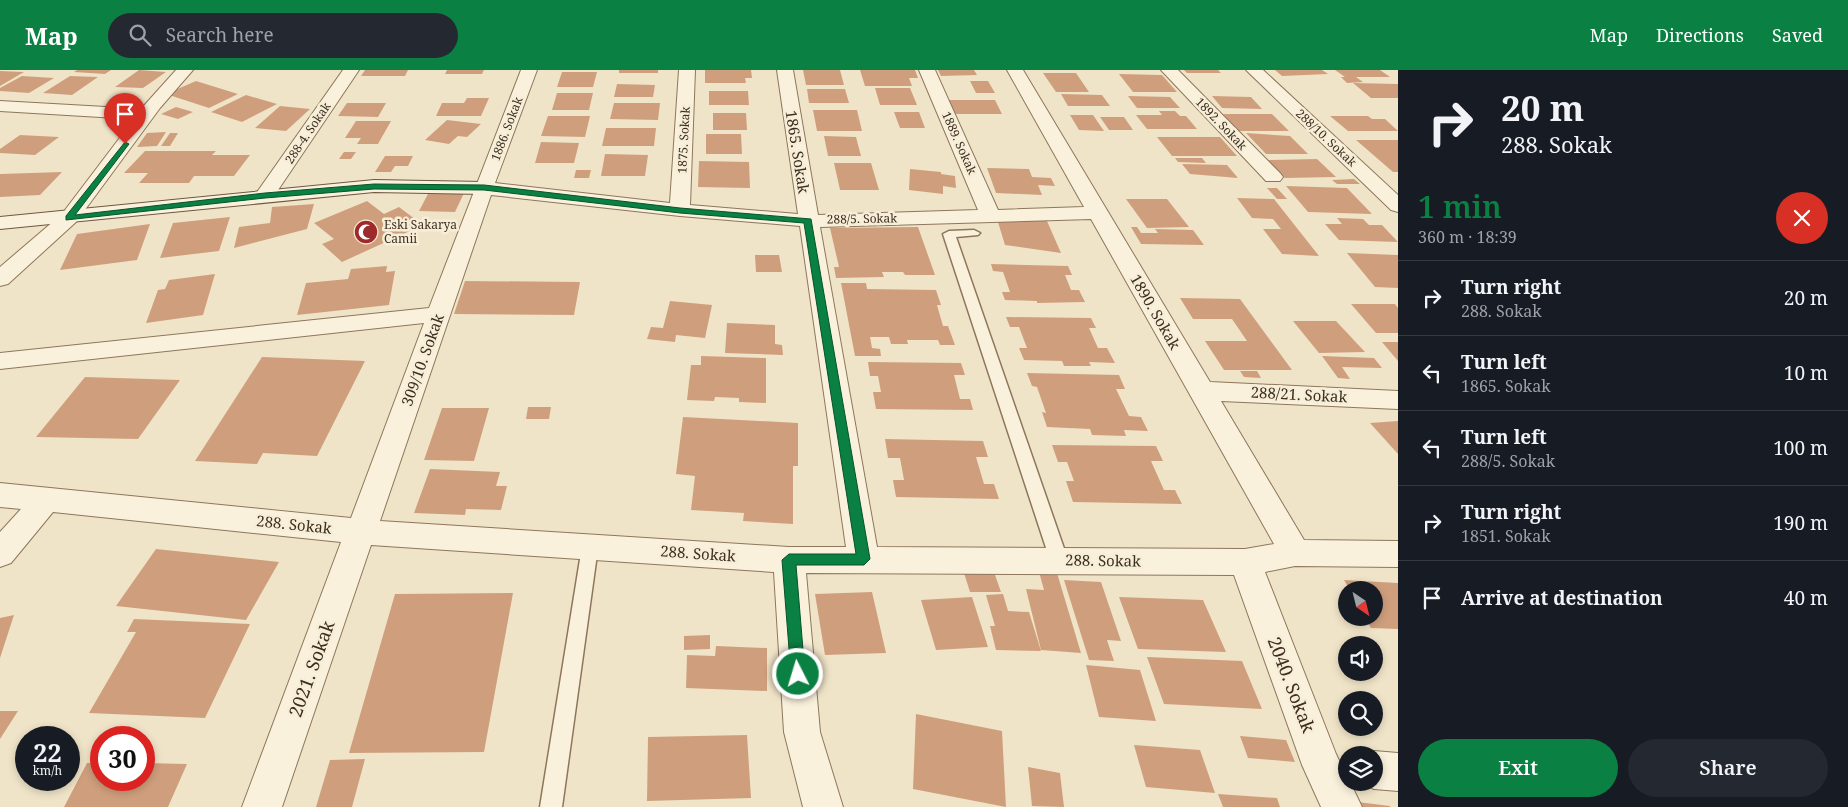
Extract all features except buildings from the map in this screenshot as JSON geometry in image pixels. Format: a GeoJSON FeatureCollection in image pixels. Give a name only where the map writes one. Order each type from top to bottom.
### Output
{"type":"FeatureCollection","features":[{"type":"Feature","properties":{"kind":"street"},"geometry":{"type":"LineString","coordinates":[[0,279],[68,218],[147,115],[185,70]]}},
{"type":"Feature","properties":{"kind":"street","name":"288-4. Sokak"},"geometry":{"type":"LineString","coordinates":[[265,195],[350,70]]}},
{"type":"Feature","properties":{"kind":"street","name":"1886. Sokak"},"geometry":{"type":"LineString","coordinates":[[484,188],[530,70]]}},
{"type":"Feature","properties":{"kind":"street","name":"1875. Sokak"},"geometry":{"type":"LineString","coordinates":[[680,210],[688,70]]}},
{"type":"Feature","properties":{"kind":"street","name":"1865. Sokak"},"geometry":{"type":"LineString","coordinates":[[785,70],[864,559]]}},
{"type":"Feature","properties":{"kind":"street","name":"1889. Sokak"},"geometry":{"type":"LineString","coordinates":[[927,70],[991,216]]}},
{"type":"Feature","properties":{"kind":"street","name":"1890. Sokak"},"geometry":{"type":"LineString","coordinates":[[1015,70],[1294,553]]}},
{"type":"Feature","properties":{"kind":"street","name":"1892. Sokak"},"geometry":{"type":"LineString","coordinates":[[1169,70],[1273,177]]}},
{"type":"Feature","properties":{"kind":"street","name":"288/10. Sokak"},"geometry":{"type":"LineString","coordinates":[[1254,70],[1396,202]]}},
{"type":"Feature","properties":{"kind":"street"},"geometry":{"type":"LineString","coordinates":[[0,106],[147,115]]}},
{"type":"Feature","properties":{"kind":"street","name":"288/5. Sokak"},"geometry":{"type":"LineString","coordinates":[[0,223],[68,218],[265,195],[374,186],[484,188],[680,210],[808,221],[1098,213]]}},
{"type":"Feature","properties":{"kind":"street","name":"309/10. Sokak"},"geometry":{"type":"LineString","coordinates":[[362,532],[484,188]]}},
{"type":"Feature","properties":{"kind":"street"},"geometry":{"type":"LineString","coordinates":[[0,361],[439,314]]}},
{"type":"Feature","properties":{"kind":"street","name":"288/21. Sokak"},"geometry":{"type":"LineString","coordinates":[[1200,391],[1398,400]]}},
{"type":"Feature","properties":{"kind":"street","name":"288. Sokak"},"geometry":{"type":"LineString","coordinates":[[0,496],[362,532],[789,560],[1245,562],[1294,553],[1398,554]]}},
{"type":"Feature","properties":{"kind":"street"},"geometry":{"type":"LineString","coordinates":[[0,554],[46,500]]}},
{"type":"Feature","properties":{"kind":"street","name":"2021. Sokak"},"geometry":{"type":"LineString","coordinates":[[262,807],[362,532]]}},
{"type":"Feature","properties":{"kind":"street"},"geometry":{"type":"LineString","coordinates":[[789,560],[802,732],[823,807]]}},
{"type":"Feature","properties":{"kind":"street","name":"2040. Sokak"},"geometry":{"type":"LineString","coordinates":[[1245,562],[1334,766],[1342,807]]}},
{"type":"Feature","properties":{"kind":"street"},"geometry":{"type":"LineString","coordinates":[[1383,771],[1398,772]]}},
{"type":"Feature","properties":{"kind":"lane"},"geometry":{"type":"LineString","coordinates":[[974,233],[949,234],[1059,560]]}},
{"type":"Feature","properties":{"kind":"lane"},"geometry":{"type":"LineString","coordinates":[[551,807],[590,547]]}},
{"type":"Feature","properties":{"kind":"place","name":"Eski Sakarya Camii"},"geometry":{"type":"Point","coordinates":[366,232]}},
{"type":"Feature","properties":{"kind":"route"},"geometry":{"type":"LineString","coordinates":[[125,144],[68,218],[265,195],[374,186],[484,188],[680,210],[808,221],[864,559],[789,560],[798,674]]}}]}
